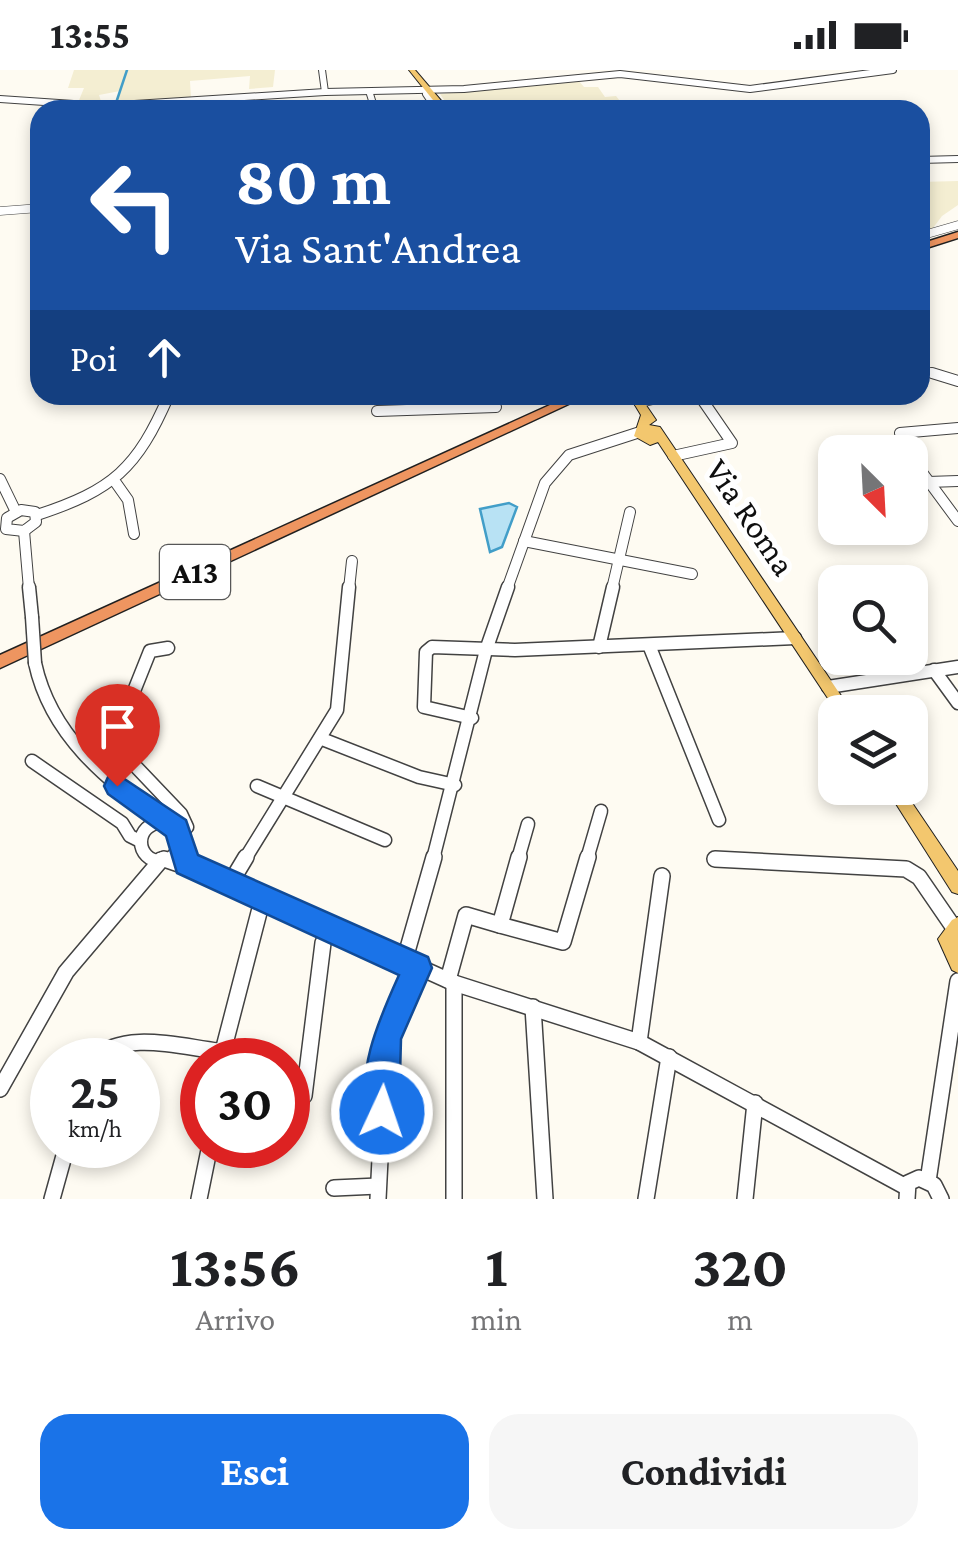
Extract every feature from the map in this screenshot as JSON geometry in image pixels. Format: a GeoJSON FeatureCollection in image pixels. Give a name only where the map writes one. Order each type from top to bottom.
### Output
{"type":"FeatureCollection","features":[{"type":"Feature","properties":{"kind":"highway"},"geometry":{"type":"LineString","coordinates":[[930,247],[958,238]]}},
{"type":"Feature","properties":{"kind":"highway","name":"A13"},"geometry":{"type":"LineString","coordinates":[[0,652],[543,405]]}},
{"type":"Feature","properties":{"kind":"highway","name":"A13"},"geometry":{"type":"LineString","coordinates":[[0,662],[560,405]]}},
{"type":"Feature","properties":{"kind":"main road"},"geometry":{"type":"LineString","coordinates":[[412,70],[437,100]]}},
{"type":"Feature","properties":{"kind":"main road"},"geometry":{"type":"LineString","coordinates":[[641,405],[647,414],[649,434]]}},
{"type":"Feature","properties":{"kind":"main road","name":"Via Roma"},"geometry":{"type":"LineString","coordinates":[[649,434],[671,454],[833,695]]}},
{"type":"Feature","properties":{"kind":"main road"},"geometry":{"type":"LineString","coordinates":[[905,805],[958,886]]}},
{"type":"Feature","properties":{"kind":"main road"},"geometry":{"type":"LineString","coordinates":[[956,927],[947,946],[958,964]]}},
{"type":"Feature","properties":{"kind":"street"},"geometry":{"type":"LineString","coordinates":[[322,70],[324,90]]}},
{"type":"Feature","properties":{"kind":"street"},"geometry":{"type":"LineString","coordinates":[[684,70],[686,83]]}},
{"type":"Feature","properties":{"kind":"street"},"geometry":{"type":"LineString","coordinates":[[812,70],[822,78]]}},
{"type":"Feature","properties":{"kind":"street"},"geometry":{"type":"LineString","coordinates":[[202,100],[324,90],[370,94],[430,91],[620,74],[758,89],[894,70]]}},
{"type":"Feature","properties":{"kind":"street"},"geometry":{"type":"LineString","coordinates":[[430,91],[426,94],[430,100]]}},
{"type":"Feature","properties":{"kind":"street"},"geometry":{"type":"LineString","coordinates":[[370,94],[372,100]]}},
{"type":"Feature","properties":{"kind":"street"},"geometry":{"type":"LineString","coordinates":[[232,100],[235,97]]}},
{"type":"Feature","properties":{"kind":"street"},"geometry":{"type":"LineString","coordinates":[[0,100],[30,102]]}},
{"type":"Feature","properties":{"kind":"street"},"geometry":{"type":"LineString","coordinates":[[930,160],[958,159]]}},
{"type":"Feature","properties":{"kind":"street"},"geometry":{"type":"LineString","coordinates":[[0,211],[30,209]]}},
{"type":"Feature","properties":{"kind":"street"},"geometry":{"type":"LineString","coordinates":[[930,233],[958,225]]}},
{"type":"Feature","properties":{"kind":"street"},"geometry":{"type":"LineString","coordinates":[[930,372],[958,380]]}},
{"type":"Feature","properties":{"kind":"street"},"geometry":{"type":"LineString","coordinates":[[37,515],[116,483],[138,462],[164,405]]}},
{"type":"Feature","properties":{"kind":"street"},"geometry":{"type":"LineString","coordinates":[[457,405],[458,409]]}},
{"type":"Feature","properties":{"kind":"street","name":"Via Roma"},"geometry":{"type":"LineString","coordinates":[[671,454],[732,443],[706,405]]}},
{"type":"Feature","properties":{"kind":"street"},"geometry":{"type":"LineString","coordinates":[[377,412],[496,407]]}},
{"type":"Feature","properties":{"kind":"street"},"geometry":{"type":"LineString","coordinates":[[900,435],[958,428]]}},
{"type":"Feature","properties":{"kind":"street"},"geometry":{"type":"LineString","coordinates":[[334,1188],[378,1193],[386,1038],[411,965],[486,650],[545,483],[561,460],[587,447],[649,434]]}},
{"type":"Feature","properties":{"kind":"street"},"geometry":{"type":"LineString","coordinates":[[0,478],[16,512]]}},
{"type":"Feature","properties":{"kind":"street"},"geometry":{"type":"LineString","coordinates":[[928,482],[958,480]]}},
{"type":"Feature","properties":{"kind":"street"},"geometry":{"type":"LineString","coordinates":[[928,482],[958,521]]}},
{"type":"Feature","properties":{"kind":"street"},"geometry":{"type":"LineString","coordinates":[[116,483],[126,491],[134,534]]}},
{"type":"Feature","properties":{"kind":"street"},"geometry":{"type":"LineString","coordinates":[[2,526],[16,512],[32,510],[37,515]]}},
{"type":"Feature","properties":{"kind":"street"},"geometry":{"type":"LineString","coordinates":[[599,646],[630,512]]}},
{"type":"Feature","properties":{"kind":"street"},"geometry":{"type":"LineString","coordinates":[[2,526],[24,531],[36,522],[37,515]]}},
{"type":"Feature","properties":{"kind":"street"},"geometry":{"type":"LineString","coordinates":[[24,531],[41,693],[62,732],[143,807],[177,828],[187,864]]}},
{"type":"Feature","properties":{"kind":"street"},"geometry":{"type":"LineString","coordinates":[[524,541],[692,574]]}},
{"type":"Feature","properties":{"kind":"street"},"geometry":{"type":"LineString","coordinates":[[232,882],[337,710],[352,562]]}},
{"type":"Feature","properties":{"kind":"street"},"geometry":{"type":"LineString","coordinates":[[602,633],[616,646]]}},
{"type":"Feature","properties":{"kind":"street"},"geometry":{"type":"LineString","coordinates":[[472,718],[424,707],[426,652],[432,647],[486,650],[795,638]]}},
{"type":"Feature","properties":{"kind":"street"},"geometry":{"type":"LineString","coordinates":[[649,645],[719,820]]}},
{"type":"Feature","properties":{"kind":"street"},"geometry":{"type":"LineString","coordinates":[[0,1089],[57,985],[127,895],[180,841],[186,827],[181,814],[121,751],[116,736],[150,651],[168,648]]}},
{"type":"Feature","properties":{"kind":"street"},"geometry":{"type":"LineString","coordinates":[[828,687],[958,667]]}},
{"type":"Feature","properties":{"kind":"street"},"geometry":{"type":"LineString","coordinates":[[934,670],[958,703]]}},
{"type":"Feature","properties":{"kind":"street"},"geometry":{"type":"LineString","coordinates":[[322,739],[420,777],[455,785]]}},
{"type":"Feature","properties":{"kind":"street"},"geometry":{"type":"LineString","coordinates":[[32,761],[122,823],[130,836],[162,859],[187,864],[232,882],[451,982],[639,1042],[756,1103],[906,1193],[914,1178],[928,1180]]}},
{"type":"Feature","properties":{"kind":"street"},"geometry":{"type":"LineString","coordinates":[[257,786],[386,840]]}},
{"type":"Feature","properties":{"kind":"street"},"geometry":{"type":"LineString","coordinates":[[127,895],[142,842],[143,807]]}},
{"type":"Feature","properties":{"kind":"street"},"geometry":{"type":"LineString","coordinates":[[454,1199],[451,982],[466,915],[563,942],[601,810]]}},
{"type":"Feature","properties":{"kind":"street"},"geometry":{"type":"LineString","coordinates":[[142,842],[165,823]]}},
{"type":"Feature","properties":{"kind":"street"},"geometry":{"type":"LineString","coordinates":[[500,924],[528,824]]}},
{"type":"Feature","properties":{"kind":"street"},"geometry":{"type":"LineString","coordinates":[[715,858],[906,869],[919,877],[956,927]]}},
{"type":"Feature","properties":{"kind":"street"},"geometry":{"type":"LineString","coordinates":[[639,1042],[662,876]]}},
{"type":"Feature","properties":{"kind":"street"},"geometry":{"type":"LineString","coordinates":[[228,1038],[263,897]]}},
{"type":"Feature","properties":{"kind":"street"},"geometry":{"type":"LineString","coordinates":[[310,1047],[323,942],[330,928]]}},
{"type":"Feature","properties":{"kind":"street"},"geometry":{"type":"LineString","coordinates":[[941,1199],[928,1180],[958,981]]}},
{"type":"Feature","properties":{"kind":"street"},"geometry":{"type":"LineString","coordinates":[[533,1006],[545,1199]]}},
{"type":"Feature","properties":{"kind":"street"},"geometry":{"type":"LineString","coordinates":[[646,1199],[668,1058]]}},
{"type":"Feature","properties":{"kind":"street"},"geometry":{"type":"LineString","coordinates":[[745,1199],[756,1103]]}},
{"type":"Feature","properties":{"kind":"street"},"geometry":{"type":"LineString","coordinates":[[52,1199],[61,1168]]}},
{"type":"Feature","properties":{"kind":"street"},"geometry":{"type":"LineString","coordinates":[[200,1199],[206,1168]]}},
{"type":"Feature","properties":{"kind":"shaded area"},"geometry":{"type":"Polygon","coordinates":[[[74,70],[275,70],[273,87],[249,89],[250,76],[190,81],[191,98],[118,100],[120,91],[99,95],[101,100],[79,100],[84,88],[68,88],[74,70]]]}},
{"type":"Feature","properties":{"kind":"shaded area"},"geometry":{"type":"Polygon","coordinates":[[[578,80],[584,87],[598,87],[605,97],[616,96],[619,100],[444,100],[440,94],[578,80]]]}},
{"type":"Feature","properties":{"kind":"shaded area"},"geometry":{"type":"Polygon","coordinates":[[[958,181],[958,205],[942,216],[930,232],[930,182],[958,181]]]}},
{"type":"Feature","properties":{"kind":"water"},"geometry":{"type":"Polygon","coordinates":[[[509,503],[517,507],[502,547],[490,552],[480,509],[509,503]]]}},
{"type":"Feature","properties":{"kind":"waterway"},"geometry":{"type":"LineString","coordinates":[[117,100],[127,70]]}},
{"type":"Feature","properties":{"kind":"route"},"geometry":{"type":"LineString","coordinates":[[117,786],[177,828],[180,851],[187,864],[417,968],[386,1038],[382,1112]]}}]}
